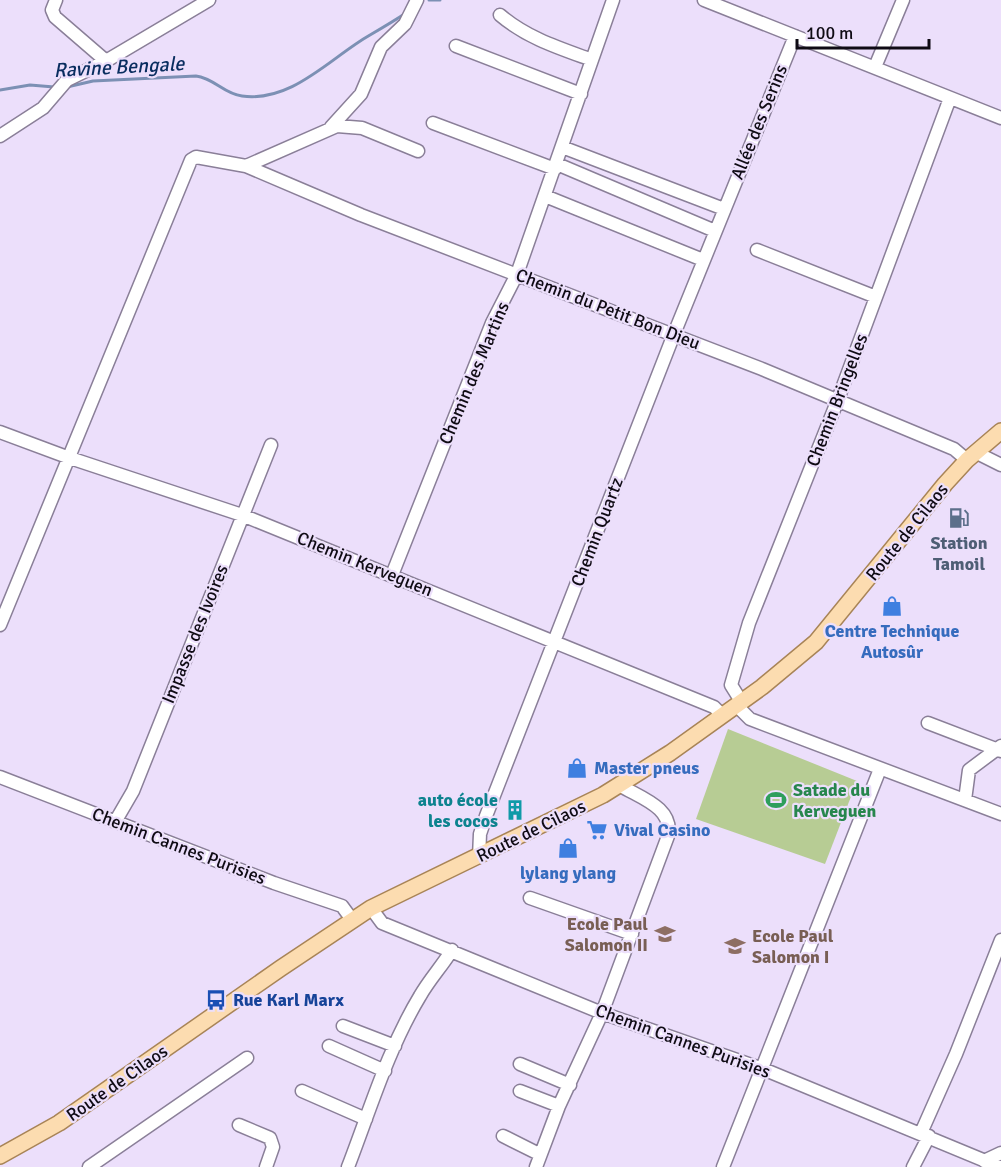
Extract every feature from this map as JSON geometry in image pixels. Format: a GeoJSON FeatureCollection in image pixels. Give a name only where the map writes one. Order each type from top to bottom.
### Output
{"type":"FeatureCollection","features":[{"type":"Feature","properties":{"kind":"main road","name":"Route de Cilaos"},"geometry":{"type":"LineString","coordinates":[[0,1156],[75,1113],[371,908],[621,786],[739,703],[816,642],[971,456],[1001,431]]}},
{"type":"Feature","properties":{"kind":"street"},"geometry":{"type":"LineString","coordinates":[[56,0],[52,10],[55,17],[106,61]]}},
{"type":"Feature","properties":{"kind":"street"},"geometry":{"type":"LineString","coordinates":[[0,136],[43,108],[67,80],[106,61],[209,0]]}},
{"type":"Feature","properties":{"kind":"street","name":"Chemin des Martins"},"geometry":{"type":"LineString","coordinates":[[392,575],[492,323],[517,274],[612,0]]}},
{"type":"Feature","properties":{"kind":"street"},"geometry":{"type":"LineString","coordinates":[[704,0],[730,4],[795,36],[1001,118]]}},
{"type":"Feature","properties":{"kind":"street"},"geometry":{"type":"LineString","coordinates":[[875,67],[903,0]]}},
{"type":"Feature","properties":{"kind":"street"},"geometry":{"type":"LineString","coordinates":[[331,127],[361,94],[381,47],[405,24],[415,6]]}},
{"type":"Feature","properties":{"kind":"street"},"geometry":{"type":"LineString","coordinates":[[500,15],[516,29],[538,40],[592,60]]}},
{"type":"Feature","properties":{"kind":"street","name":"Allée des Serins"},"geometry":{"type":"LineString","coordinates":[[724,209],[795,36]]}},
{"type":"Feature","properties":{"kind":"street"},"geometry":{"type":"LineString","coordinates":[[456,46],[581,94]]}},
{"type":"Feature","properties":{"kind":"street","name":"Chemin Bringelles"},"geometry":{"type":"LineString","coordinates":[[739,703],[731,686],[749,623],[837,402],[950,98]]}},
{"type":"Feature","properties":{"kind":"street"},"geometry":{"type":"LineString","coordinates":[[433,123],[556,166],[715,231]]}},
{"type":"Feature","properties":{"kind":"street"},"geometry":{"type":"LineString","coordinates":[[246,166],[331,127],[348,125],[362,128],[418,151]]}},
{"type":"Feature","properties":{"kind":"street"},"geometry":{"type":"LineString","coordinates":[[562,147],[724,209]]}},
{"type":"Feature","properties":{"kind":"street","name":"Chemin du Petit Bon Dieu"},"geometry":{"type":"LineString","coordinates":[[67,457],[190,160],[203,156],[246,166],[361,215],[674,334],[971,456],[1001,465]]}},
{"type":"Feature","properties":{"kind":"street"},"geometry":{"type":"LineString","coordinates":[[545,196],[703,260]]}},
{"type":"Feature","properties":{"kind":"street","name":"Chemin Quartz"},"geometry":{"type":"LineString","coordinates":[[479,857],[480,834],[486,816],[724,209]]}},
{"type":"Feature","properties":{"kind":"street"},"geometry":{"type":"LineString","coordinates":[[757,250],[876,297]]}},
{"type":"Feature","properties":{"kind":"street","name":"Chemin Kerveguen"},"geometry":{"type":"LineString","coordinates":[[0,432],[67,457],[242,515],[714,707],[722,715]]}},
{"type":"Feature","properties":{"kind":"street","name":"Impasse des Ivoires"},"geometry":{"type":"LineString","coordinates":[[115,822],[133,791],[271,445]]}},
{"type":"Feature","properties":{"kind":"street"},"geometry":{"type":"LineString","coordinates":[[0,625],[67,457]]}},
{"type":"Feature","properties":{"kind":"street"},"geometry":{"type":"LineString","coordinates":[[739,703],[750,719],[1001,814]]}},
{"type":"Feature","properties":{"kind":"street"},"geometry":{"type":"LineString","coordinates":[[928,723],[999,749]]}},
{"type":"Feature","properties":{"kind":"street"},"geometry":{"type":"LineString","coordinates":[[965,800],[969,770],[999,749]]}},
{"type":"Feature","properties":{"kind":"street"},"geometry":{"type":"LineString","coordinates":[[723,1167],[880,769]]}},
{"type":"Feature","properties":{"kind":"street","name":"Chemin Cannes Purisies"},"geometry":{"type":"LineString","coordinates":[[0,777],[274,883],[342,906],[353,921]]}},
{"type":"Feature","properties":{"kind":"street"},"geometry":{"type":"LineString","coordinates":[[536,1167],[559,1106],[602,1012],[668,836],[670,825],[665,813],[621,786]]}},
{"type":"Feature","properties":{"kind":"street"},"geometry":{"type":"LineString","coordinates":[[530,898],[632,934]]}},
{"type":"Feature","properties":{"kind":"street","name":"Chemin Cannes Purisies"},"geometry":{"type":"LineString","coordinates":[[371,908],[382,923],[602,1012],[763,1069],[925,1134],[999,1167]]}},
{"type":"Feature","properties":{"kind":"street"},"geometry":{"type":"LineString","coordinates":[[913,1167],[1001,940]]}},
{"type":"Feature","properties":{"kind":"street"},"geometry":{"type":"LineString","coordinates":[[348,1167],[395,1046],[420,995],[452,950]]}},
{"type":"Feature","properties":{"kind":"street"},"geometry":{"type":"LineString","coordinates":[[343,1026],[395,1046]]}},
{"type":"Feature","properties":{"kind":"street"},"geometry":{"type":"LineString","coordinates":[[329,1046],[384,1071]]}},
{"type":"Feature","properties":{"kind":"street"},"geometry":{"type":"LineString","coordinates":[[89,1167],[247,1058]]}},
{"type":"Feature","properties":{"kind":"street"},"geometry":{"type":"LineString","coordinates":[[520,1065],[570,1085]]}},
{"type":"Feature","properties":{"kind":"street"},"geometry":{"type":"LineString","coordinates":[[520,1090],[559,1106]]}},
{"type":"Feature","properties":{"kind":"street"},"geometry":{"type":"LineString","coordinates":[[302,1091],[366,1119]]}},
{"type":"Feature","properties":{"kind":"street"},"geometry":{"type":"LineString","coordinates":[[238,1125],[270,1138],[273,1147],[266,1167]]}},
{"type":"Feature","properties":{"kind":"street"},"geometry":{"type":"LineString","coordinates":[[503,1136],[539,1154]]}},
{"type":"Feature","properties":{"kind":"street"},"geometry":{"type":"LineString","coordinates":[[984,1161],[1001,1153]]}},
{"type":"Feature","properties":{"kind":"green space","name":"Satade du Kerveguen"},"geometry":{"type":"Polygon","coordinates":[[[728,729],[857,781],[825,864],[696,819],[728,729]]]}},
{"type":"Feature","properties":{"kind":"waterway","name":"Ravine Bengale"},"geometry":{"type":"LineString","coordinates":[[429,0],[440,0]]}},
{"type":"Feature","properties":{"kind":"waterway","name":"Ravine Bengale"},"geometry":{"type":"LineString","coordinates":[[67,87],[93,81],[196,76],[236,95],[260,96],[278,93],[294,86],[355,44],[406,13]]}},
{"type":"Feature","properties":{"kind":"waterway","name":"Ravine Bengale"},"geometry":{"type":"LineString","coordinates":[[0,90],[30,85],[54,87]]}},
{"type":"Feature","properties":{"kind":"place","name":"Station Tamoil"},"geometry":{"type":"Point","coordinates":[959,518]}},
{"type":"Feature","properties":{"kind":"place","name":"Centre Technique Autosûr"},"geometry":{"type":"Point","coordinates":[892,606]}},
{"type":"Feature","properties":{"kind":"place","name":"Master pneus"},"geometry":{"type":"Point","coordinates":[577,768]}},
{"type":"Feature","properties":{"kind":"place","name":"Satade du Kerveguen"},"geometry":{"type":"Point","coordinates":[776,800]}},
{"type":"Feature","properties":{"kind":"place","name":"auto école les cocos"},"geometry":{"type":"Point","coordinates":[515,810]}},
{"type":"Feature","properties":{"kind":"place","name":"Vival Casino"},"geometry":{"type":"Point","coordinates":[597,830]}},
{"type":"Feature","properties":{"kind":"place","name":"lylang ylang"},"geometry":{"type":"Point","coordinates":[568,848]}},
{"type":"Feature","properties":{"kind":"place","name":"Ecole Paul Salomon II"},"geometry":{"type":"Point","coordinates":[665,934]}},
{"type":"Feature","properties":{"kind":"place","name":"Ecole Paul Salomon I"},"geometry":{"type":"Point","coordinates":[735,946]}},
{"type":"Feature","properties":{"kind":"place","name":"Rue Karl Marx"},"geometry":{"type":"Point","coordinates":[216,1000]}}]}
